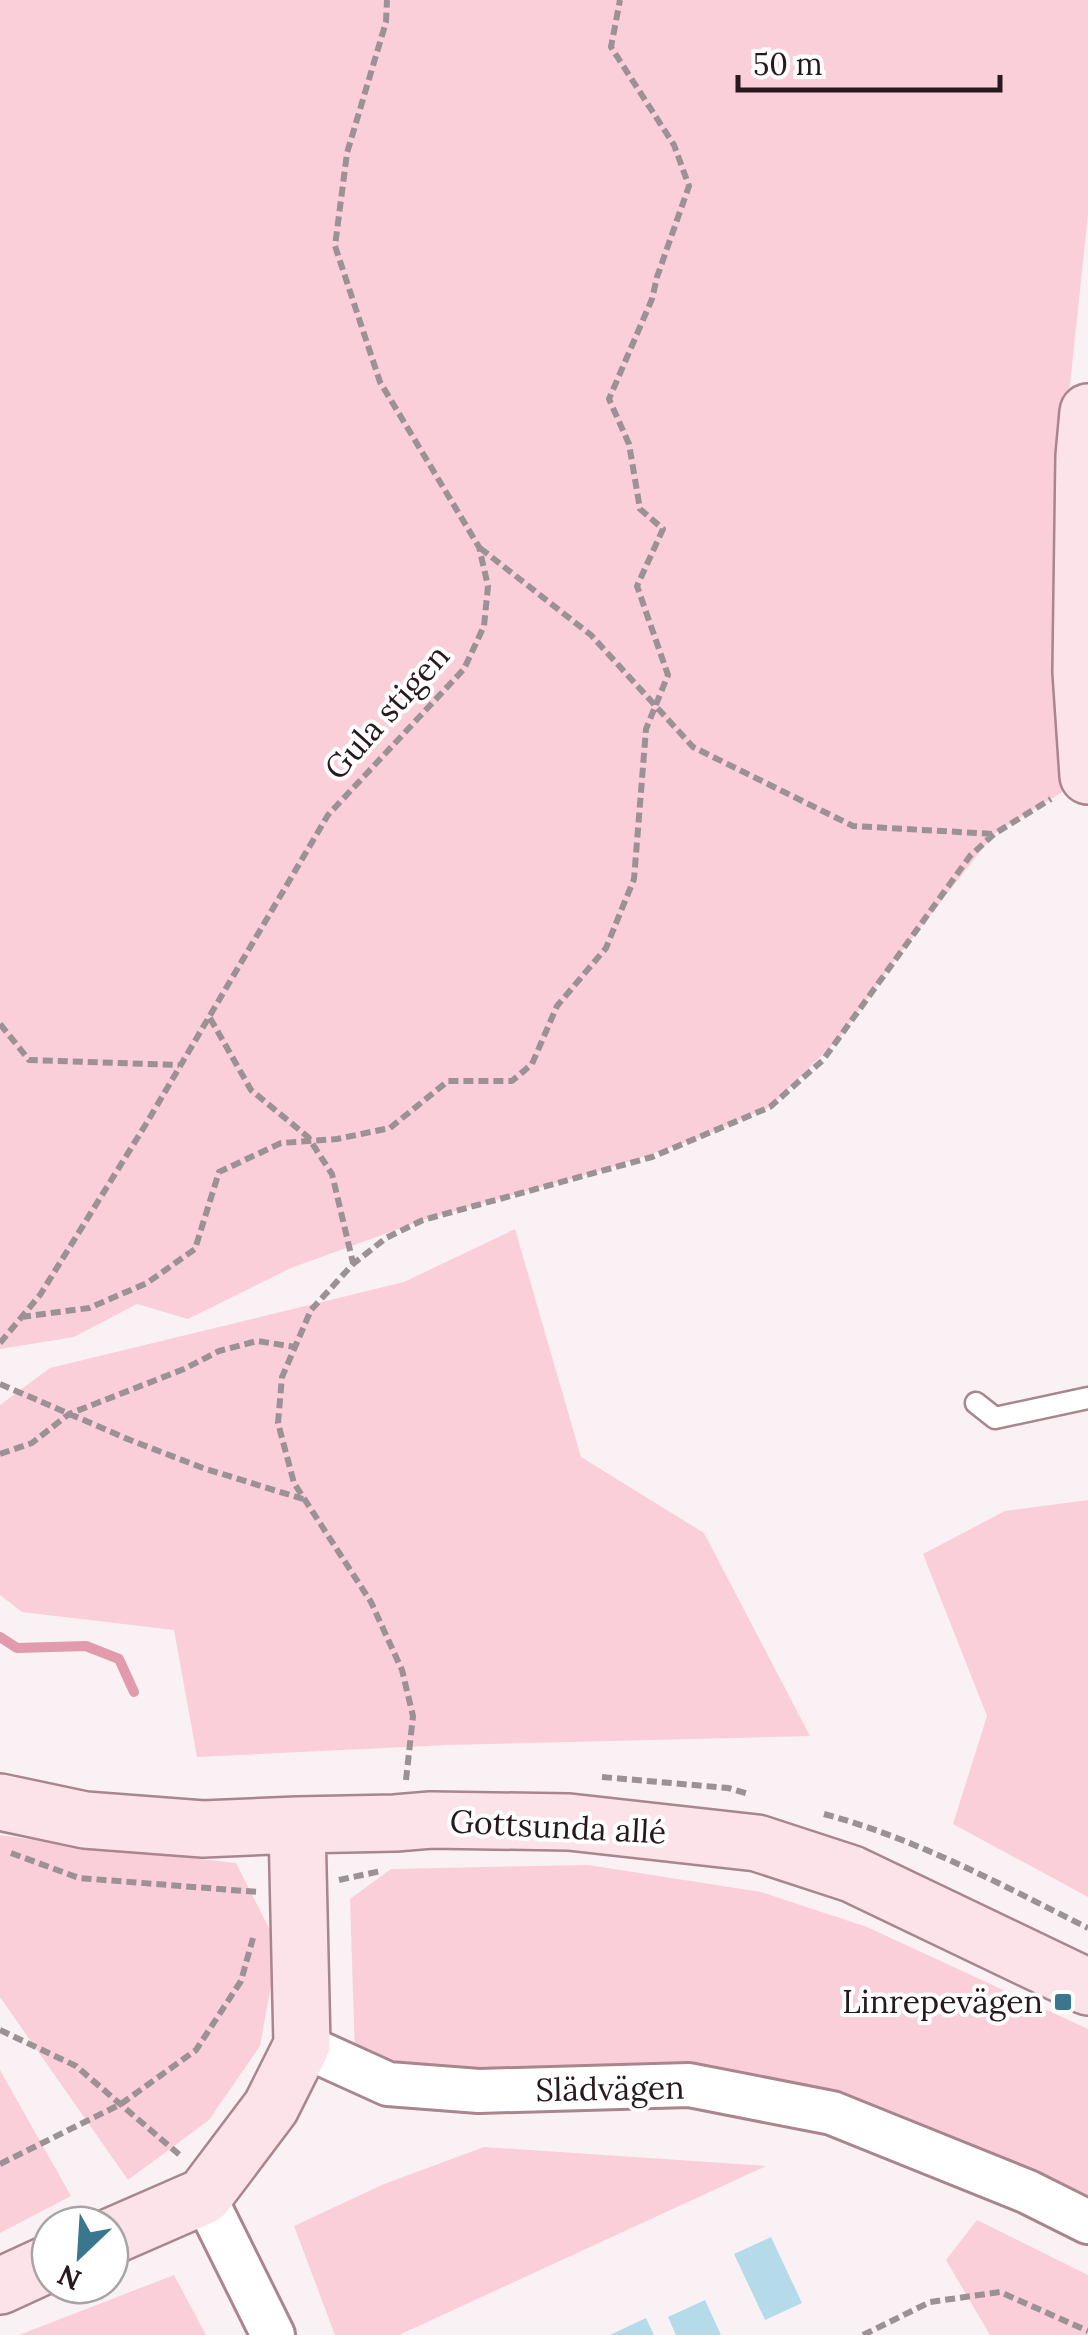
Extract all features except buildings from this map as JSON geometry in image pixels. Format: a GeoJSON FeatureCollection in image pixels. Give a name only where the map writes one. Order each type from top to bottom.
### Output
{"type":"FeatureCollection","features":[{"type":"Feature","properties":{"kind":"street"},"geometry":{"type":"LineString","coordinates":[[1071,787],[1081,672],[1088,412]]}},
{"type":"Feature","properties":{"kind":"street","name":"Gottsunda allé"},"geometry":{"type":"LineString","coordinates":[[0,1802],[85,1820],[203,1829],[297,1824],[393,1846],[431,1820],[569,1822],[757,1843],[852,1874],[1088,1988]]}},
{"type":"Feature","properties":{"kind":"street"},"geometry":{"type":"LineString","coordinates":[[130,2228],[204,2196],[271,2106],[302,2045],[279,1895],[297,1824]]}},
{"type":"Feature","properties":{"kind":"street","name":"Slädvägen"},"geometry":{"type":"LineString","coordinates":[[302,2045],[388,2084],[479,2091],[689,2085],[832,2114],[1028,2192],[1088,2222]]}},
{"type":"Feature","properties":{"kind":"street"},"geometry":{"type":"LineString","coordinates":[[204,2196],[272,2335]]}},
{"type":"Feature","properties":{"kind":"street"},"geometry":{"type":"LineString","coordinates":[[0,2286],[30,2273]]}},
{"type":"Feature","properties":{"kind":"lane"},"geometry":{"type":"LineString","coordinates":[[976,1403],[995,1418],[1088,1398]]}},
{"type":"Feature","properties":{"kind":"path","name":"Gula stigen"},"geometry":{"type":"LineString","coordinates":[[0,1343],[40,1295],[328,815],[464,669],[484,626],[488,586],[480,547],[380,382],[334,246],[346,153],[386,22],[388,0]]}},
{"type":"Feature","properties":{"kind":"path"},"geometry":{"type":"LineString","coordinates":[[21,1318],[90,1308],[147,1283],[195,1249],[219,1172],[280,1143],[337,1139],[390,1128],[448,1081],[512,1080],[532,1064],[557,1006],[606,948],[634,879],[646,729],[668,675],[637,586],[664,528],[640,509],[629,444],[610,399],[652,299],[656,276],[689,186],[674,144],[611,47],[620,0]]}},
{"type":"Feature","properties":{"kind":"path"},"geometry":{"type":"LineString","coordinates":[[480,547],[591,635],[694,748],[853,826],[994,834]]}},
{"type":"Feature","properties":{"kind":"path"},"geometry":{"type":"LineString","coordinates":[[0,1849],[79,1878],[279,1895],[393,1846],[406,1778],[412,1716],[402,1670],[370,1602],[294,1483],[278,1424],[282,1377],[310,1310],[353,1264],[386,1238],[423,1220],[652,1157],[770,1108],[823,1060],[970,856],[994,834],[1071,787]]}},
{"type":"Feature","properties":{"kind":"path"},"geometry":{"type":"LineString","coordinates":[[210,1017],[251,1090],[308,1136],[332,1174],[353,1264]]}},
{"type":"Feature","properties":{"kind":"path"},"geometry":{"type":"LineString","coordinates":[[0,1024],[29,1060],[181,1065]]}},
{"type":"Feature","properties":{"kind":"path"},"geometry":{"type":"LineString","coordinates":[[0,1454],[32,1443],[70,1414],[184,1370],[218,1351],[257,1341],[294,1347]]}},
{"type":"Feature","properties":{"kind":"path"},"geometry":{"type":"LineString","coordinates":[[0,1384],[203,1468],[304,1499]]}},
{"type":"Feature","properties":{"kind":"path"},"geometry":{"type":"LineString","coordinates":[[0,2164],[121,2104],[196,2050],[240,1980],[255,1930]]}},
{"type":"Feature","properties":{"kind":"path"},"geometry":{"type":"LineString","coordinates":[[0,2030],[76,2066],[190,2164],[204,2196]]}},
{"type":"Feature","properties":{"kind":"path"},"geometry":{"type":"LineString","coordinates":[[864,2335],[930,2302],[1000,2292],[1088,2332]]}},
{"type":"Feature","properties":{"kind":"shaded area"},"geometry":{"type":"Polygon","coordinates":[[[0,0],[1088,0],[1088,214],[1064,442],[1069,788],[994,834],[841,1036],[770,1107],[699,1138],[607,1169],[423,1220],[291,1268],[188,1319],[137,1304],[74,1337],[0,1349],[0,0]]]}},
{"type":"Feature","properties":{"kind":"shaded area"},"geometry":{"type":"Polygon","coordinates":[[[515,1229],[581,1457],[704,1533],[810,1736],[447,1745],[197,1757],[174,1630],[22,1612],[0,1595],[0,1405],[50,1368],[404,1282],[515,1229]]]}},
{"type":"Feature","properties":{"kind":"shaded area"},"geometry":{"type":"Polygon","coordinates":[[[1088,1500],[1088,1897],[953,1824],[987,1716],[923,1554],[1005,1511],[1088,1500]]]}},
{"type":"Feature","properties":{"kind":"shaded area"},"geometry":{"type":"Polygon","coordinates":[[[0,1835],[236,1863],[278,1946],[260,2046],[209,2120],[128,2180],[0,1997],[0,1835]]]}},
{"type":"Feature","properties":{"kind":"shaded area"},"geometry":{"type":"Polygon","coordinates":[[[588,1865],[761,1892],[867,1927],[1088,2029],[1088,2222],[832,2113],[479,2091],[355,2055],[350,1899],[391,1869],[588,1865]]]}},
{"type":"Feature","properties":{"kind":"shaded area"},"geometry":{"type":"Polygon","coordinates":[[[0,2070],[71,2196],[54,2205],[30,2205],[30,2217],[0,2233],[0,2070]]]}},
{"type":"Feature","properties":{"kind":"shaded area"},"geometry":{"type":"Polygon","coordinates":[[[484,2147],[766,2166],[399,2335],[335,2335],[294,2226],[384,2184],[484,2147]]]}},
{"type":"Feature","properties":{"kind":"shaded area"},"geometry":{"type":"Polygon","coordinates":[[[977,2220],[1088,2275],[1088,2335],[990,2335],[946,2260],[977,2220]]]}},
{"type":"Feature","properties":{"kind":"shaded area"},"geometry":{"type":"Polygon","coordinates":[[[174,2275],[206,2335],[19,2335],[96,2305],[130,2305],[130,2292],[174,2275]]]}},
{"type":"Feature","properties":{"kind":"waterway"},"geometry":{"type":"LineString","coordinates":[[0,1637],[17,1648],[86,1646],[119,1659],[134,1692]]}},
{"type":"Feature","properties":{"kind":"place","name":"Linrepevägen"},"geometry":{"type":"Point","coordinates":[1063,2002]}}]}
